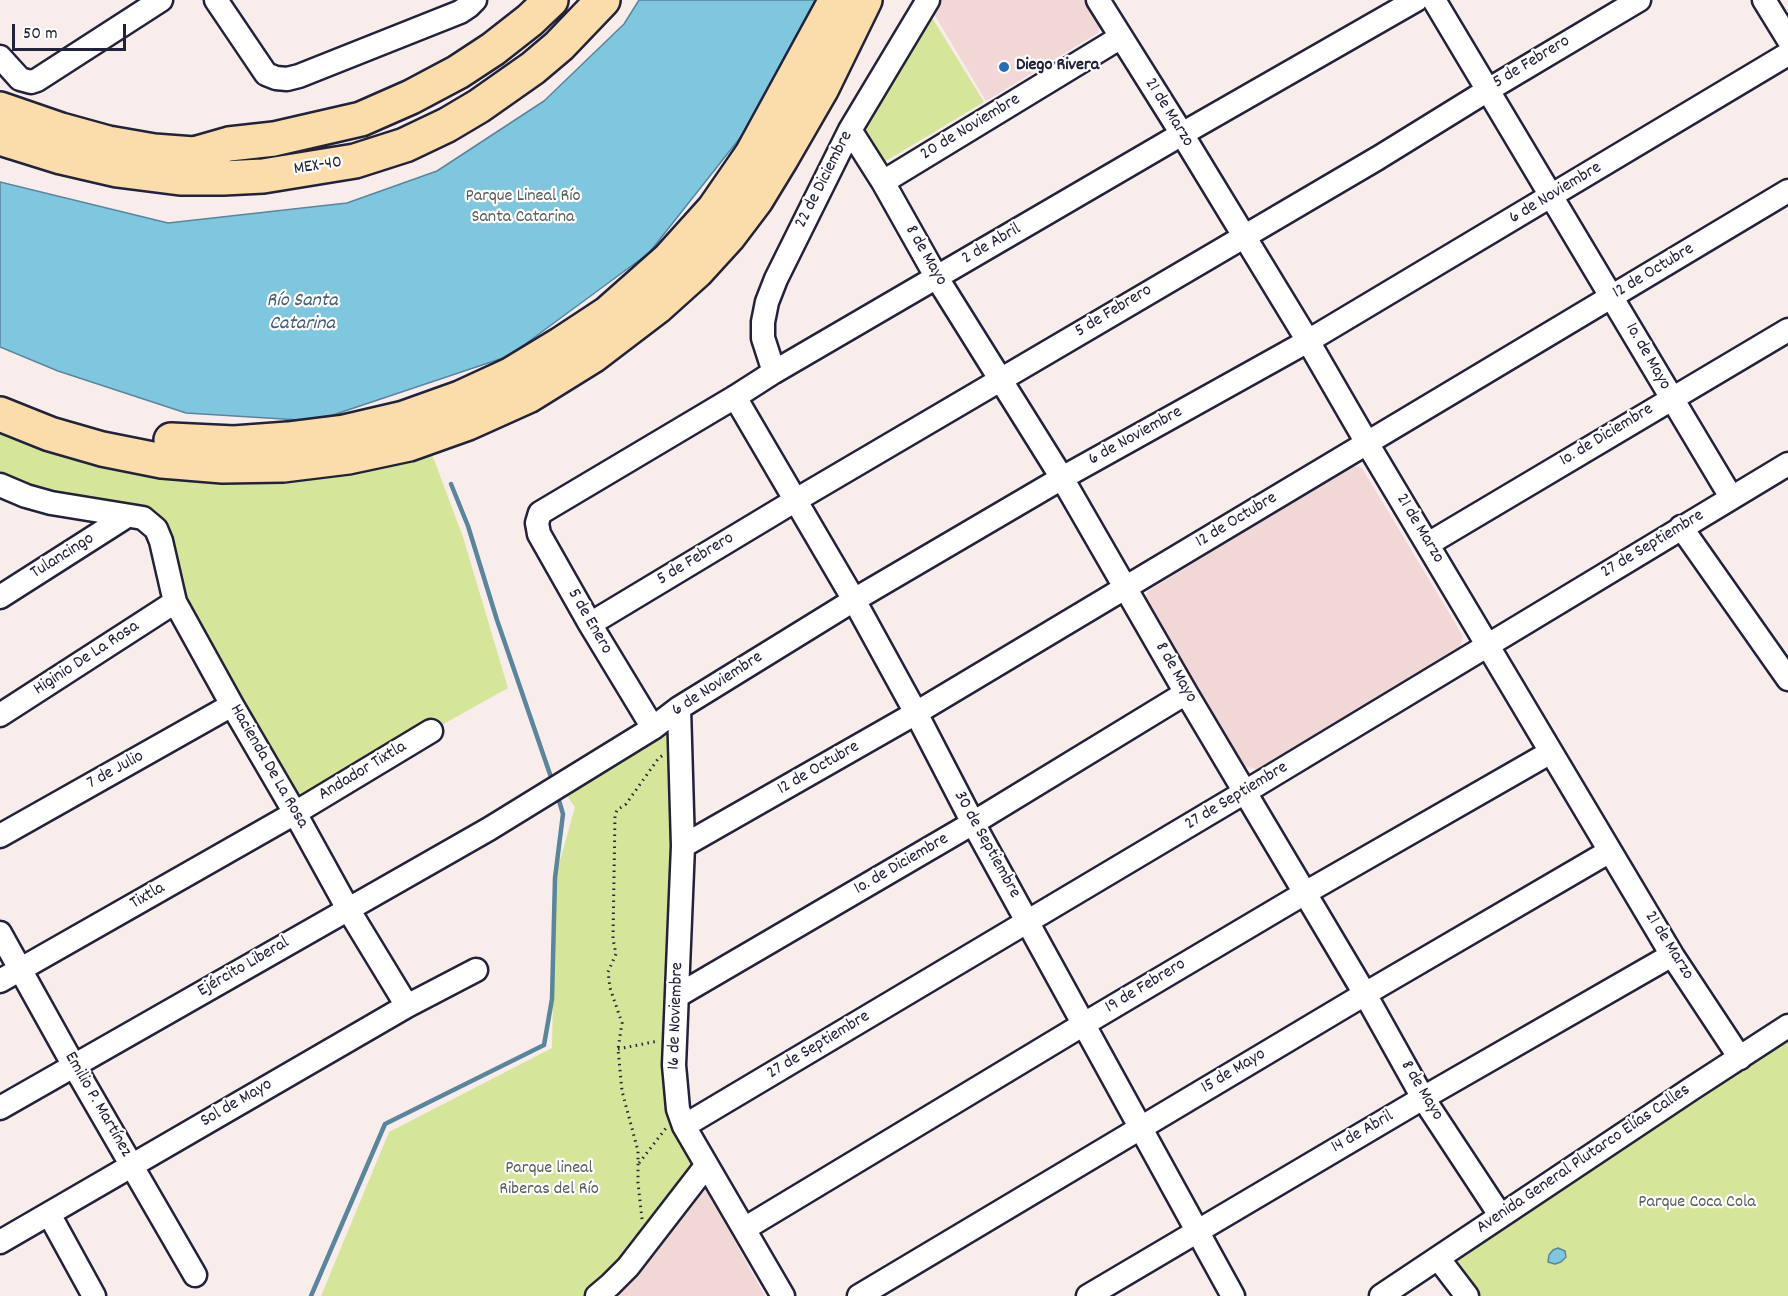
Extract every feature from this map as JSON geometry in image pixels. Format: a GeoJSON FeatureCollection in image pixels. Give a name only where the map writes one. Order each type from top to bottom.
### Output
{"type":"FeatureCollection","features":[{"type":"Feature","properties":{"kind":"highway"},"geometry":{"type":"LineString","coordinates":[[1,116],[108,143],[154,151],[194,154],[229,144],[274,139],[362,119],[411,97],[458,72],[493,49],[530,20],[550,0]]}},
{"type":"Feature","properties":{"kind":"highway"},"geometry":{"type":"LineString","coordinates":[[0,391],[46,411],[120,432],[175,441],[234,443],[344,432],[404,418],[460,398],[510,375],[608,313],[669,259],[714,210],[752,154],[836,0]]}},
{"type":"Feature","properties":{"kind":"highway"},"geometry":{"type":"LineString","coordinates":[[0,414],[50,434],[92,446],[162,461],[223,466],[283,465],[348,457],[409,444],[468,423],[528,396],[594,355],[657,307],[697,271],[728,237],[756,200],[781,159],[822,88],[865,0]]}},
{"type":"Feature","properties":{"kind":"highway","name":"MEX-40"},"geometry":{"type":"LineString","coordinates":[[1,116],[61,157],[117,170],[180,178],[223,178],[263,176],[355,161],[405,145],[471,111],[533,68],[559,46],[598,6]]}},
{"type":"Feature","properties":{"kind":"street"},"geometry":{"type":"LineString","coordinates":[[0,57],[20,79],[31,82],[37,80],[161,0]]}},
{"type":"Feature","properties":{"kind":"street"},"geometry":{"type":"LineString","coordinates":[[216,0],[266,74],[287,79],[460,12],[475,0]]}},
{"type":"Feature","properties":{"kind":"street","name":"22 de Diciembre"},"geometry":{"type":"LineString","coordinates":[[774,372],[763,338],[763,322],[767,302],[776,279],[850,130],[928,0]]}},
{"type":"Feature","properties":{"kind":"street","name":"21 de Marzo"},"geometry":{"type":"LineString","coordinates":[[1098,0],[1308,341],[1366,443],[1672,955],[1740,1058]]}},
{"type":"Feature","properties":{"kind":"street","name":"2 de Abril"},"geometry":{"type":"LineString","coordinates":[[540,513],[774,372],[1416,0]]}},
{"type":"Feature","properties":{"kind":"street","name":"1o. de Mayo"},"geometry":{"type":"LineString","coordinates":[[1434,0],[1731,497]]}},
{"type":"Feature","properties":{"kind":"street","name":"5 de Febrero"},"geometry":{"type":"LineString","coordinates":[[590,624],[796,500],[1378,158],[1639,0]]}},
{"type":"Feature","properties":{"kind":"street"},"geometry":{"type":"LineString","coordinates":[[1764,0],[1788,39]]}},
{"type":"Feature","properties":{"kind":"street","name":"20 de Noviembre"},"geometry":{"type":"LineString","coordinates":[[883,182],[1121,37]]}},
{"type":"Feature","properties":{"kind":"street","name":"6 de Noviembre"},"geometry":{"type":"LineString","coordinates":[[489,829],[854,600],[1062,478],[1308,341],[1788,54]]}},
{"type":"Feature","properties":{"kind":"street","name":"8 de Mayo"},"geometry":{"type":"LineString","coordinates":[[850,130],[883,182],[937,278],[1062,478],[1186,693],[1365,994],[1423,1098],[1500,1215]]}},
{"type":"Feature","properties":{"kind":"street","name":"12 de Octubre"},"geometry":{"type":"LineString","coordinates":[[683,846],[916,713],[1788,191]]}},
{"type":"Feature","properties":{"kind":"street","name":"1o. de Diciembre"},"geometry":{"type":"LineString","coordinates":[[1428,544],[1788,330]]}},
{"type":"Feature","properties":{"kind":"street","name":"30 de Septiembre"},"geometry":{"type":"LineString","coordinates":[[735,397],[854,600],[973,823],[1233,1296]]}},
{"type":"Feature","properties":{"kind":"street","name":"27 de Septiembre"},"geometry":{"type":"LineString","coordinates":[[681,1118],[1028,921],[1788,464]]}},
{"type":"Feature","properties":{"kind":"street"},"geometry":{"type":"LineString","coordinates":[[0,484],[26,496],[51,503],[137,518]]}},
{"type":"Feature","properties":{"kind":"street","name":"5 de Enero"},"geometry":{"type":"LineString","coordinates":[[540,513],[537,523],[539,534],[653,728]]}},
{"type":"Feature","properties":{"kind":"street","name":"Tulancingo"},"geometry":{"type":"LineString","coordinates":[[0,597],[137,518]]}},
{"type":"Feature","properties":{"kind":"street","name":"Hacienda De La Rosa"},"geometry":{"type":"LineString","coordinates":[[137,518],[156,529],[161,541],[175,603],[348,909],[407,1006]]}},
{"type":"Feature","properties":{"kind":"street"},"geometry":{"type":"LineString","coordinates":[[1682,527],[1788,679]]}},
{"type":"Feature","properties":{"kind":"street","name":"Higinio De La Rosa"},"geometry":{"type":"LineString","coordinates":[[0,715],[175,603]]}},
{"type":"Feature","properties":{"kind":"street","name":"1o. de Diciembre"},"geometry":{"type":"LineString","coordinates":[[677,996],[973,823],[1186,693]]}},
{"type":"Feature","properties":{"kind":"street","name":"7 de Julio"},"geometry":{"type":"LineString","coordinates":[[0,836],[232,705]]}},
{"type":"Feature","properties":{"kind":"street","name":"16 de Noviembre"},"geometry":{"type":"LineString","coordinates":[[679,708],[683,846],[674,1065],[681,1118],[706,1166],[783,1296]]}},
{"type":"Feature","properties":{"kind":"street","name":"Andador Tixtla"},"geometry":{"type":"LineString","coordinates":[[295,813],[431,730]]}},
{"type":"Feature","properties":{"kind":"street","name":"19 de Febrero"},"geometry":{"type":"LineString","coordinates":[[744,1229],[1305,893],[1551,752]]}},
{"type":"Feature","properties":{"kind":"street","name":"Tixtla"},"geometry":{"type":"LineString","coordinates":[[0,981],[295,813]]}},
{"type":"Feature","properties":{"kind":"street","name":"Ejército Liberal"},"geometry":{"type":"LineString","coordinates":[[0,1108],[489,829]]}},
{"type":"Feature","properties":{"kind":"street","name":"15 de Mayo"},"geometry":{"type":"LineString","coordinates":[[859,1296],[1365,994],[1610,851]]}},
{"type":"Feature","properties":{"kind":"street","name":"Emilio P. Martínez"},"geometry":{"type":"LineString","coordinates":[[0,933],[195,1275]]}},
{"type":"Feature","properties":{"kind":"street","name":"14 de Abril"},"geometry":{"type":"LineString","coordinates":[[1088,1296],[1423,1098],[1672,955]]}},
{"type":"Feature","properties":{"kind":"street","name":"Sol de Mayo"},"geometry":{"type":"LineString","coordinates":[[0,1242],[407,1006],[476,970]]}},
{"type":"Feature","properties":{"kind":"street","name":"Avenida General Plutarco Elías Calles"},"geometry":{"type":"LineString","coordinates":[[1381,1296],[1788,1026]]}},
{"type":"Feature","properties":{"kind":"street"},"geometry":{"type":"LineString","coordinates":[[598,1296],[622,1273],[706,1166]]}},
{"type":"Feature","properties":{"kind":"street"},"geometry":{"type":"LineString","coordinates":[[48,1215],[94,1296]]}},
{"type":"Feature","properties":{"kind":"street"},"geometry":{"type":"LineString","coordinates":[[1438,1258],[1467,1296]]}},
{"type":"Feature","properties":{"kind":"path"},"geometry":{"type":"LineString","coordinates":[[646,1243],[638,1183],[638,1151],[622,1091],[618,1049],[622,1023],[610,988],[608,972],[616,954],[613,939],[615,815],[617,810],[626,804],[658,759],[680,740]]}},
{"type":"Feature","properties":{"kind":"path"},"geometry":{"type":"LineString","coordinates":[[618,1049],[675,1037]]}},
{"type":"Feature","properties":{"kind":"path"},"geometry":{"type":"LineString","coordinates":[[638,1164],[681,1118]]}},
{"type":"Feature","properties":{"kind":"shaded area","name":"Diego Rivera"},"geometry":{"type":"Polygon","coordinates":[[[932,0],[1088,0],[1101,23],[1098,33],[986,101],[928,4],[932,0]]]}},
{"type":"Feature","properties":{"kind":"shaded area"},"geometry":{"type":"Polygon","coordinates":[[[1352,466],[1362,468],[1463,636],[1460,648],[1256,769],[1244,766],[1145,600],[1148,591],[1352,466]]]}},
{"type":"Feature","properties":{"kind":"shaded area"},"geometry":{"type":"Polygon","coordinates":[[[703,1184],[765,1296],[615,1296],[703,1184]]]}},
{"type":"Feature","properties":{"kind":"green space"},"geometry":{"type":"Polygon","coordinates":[[[925,6],[984,102],[886,161],[879,161],[862,133],[925,6]]]}},
{"type":"Feature","properties":{"kind":"green space"},"geometry":{"type":"Polygon","coordinates":[[[0,411],[192,464],[426,438],[463,537],[508,688],[431,731],[295,813],[232,705],[148,521],[0,483],[0,411]]]}},
{"type":"Feature","properties":{"kind":"green space","name":"Parque lineal Riberas del Río"},"geometry":{"type":"Polygon","coordinates":[[[679,708],[674,1065],[706,1166],[597,1296],[321,1296],[389,1132],[552,1048],[555,878],[575,807],[559,785],[679,708]]]}},
{"type":"Feature","properties":{"kind":"green space","name":"Parque Coca Cola"},"geometry":{"type":"Polygon","coordinates":[[[1788,1037],[1788,1296],[1477,1296],[1448,1257],[1788,1037]]]}},
{"type":"Feature","properties":{"kind":"water","name":"Río Santa Catarina"},"geometry":{"type":"Polygon","coordinates":[[[639,0],[821,0],[781,86],[649,253],[509,356],[315,421],[186,413],[58,371],[0,347],[0,182],[168,223],[347,203],[437,171],[544,101],[624,24],[639,0]]]}},
{"type":"Feature","properties":{"kind":"water"},"geometry":{"type":"Polygon","coordinates":[[[1558,1248],[1565,1251],[1566,1257],[1555,1264],[1548,1262],[1549,1255],[1558,1248]]]}},
{"type":"Feature","properties":{"kind":"waterway"},"geometry":{"type":"LineString","coordinates":[[451,484],[468,526],[497,620],[553,783]]}},
{"type":"Feature","properties":{"kind":"waterway"},"geometry":{"type":"LineString","coordinates":[[311,1296],[385,1124],[544,1045],[552,999],[555,878],[563,814],[557,794]]}},
{"type":"Feature","properties":{"kind":"place","name":"Diego Rivera"},"geometry":{"type":"Point","coordinates":[1004,67]}},
{"type":"Feature","properties":{"kind":"park label","name":"Parque Lineal Río Santa Catarina"},"geometry":{"type":"Point","coordinates":[523,208]}}]}
